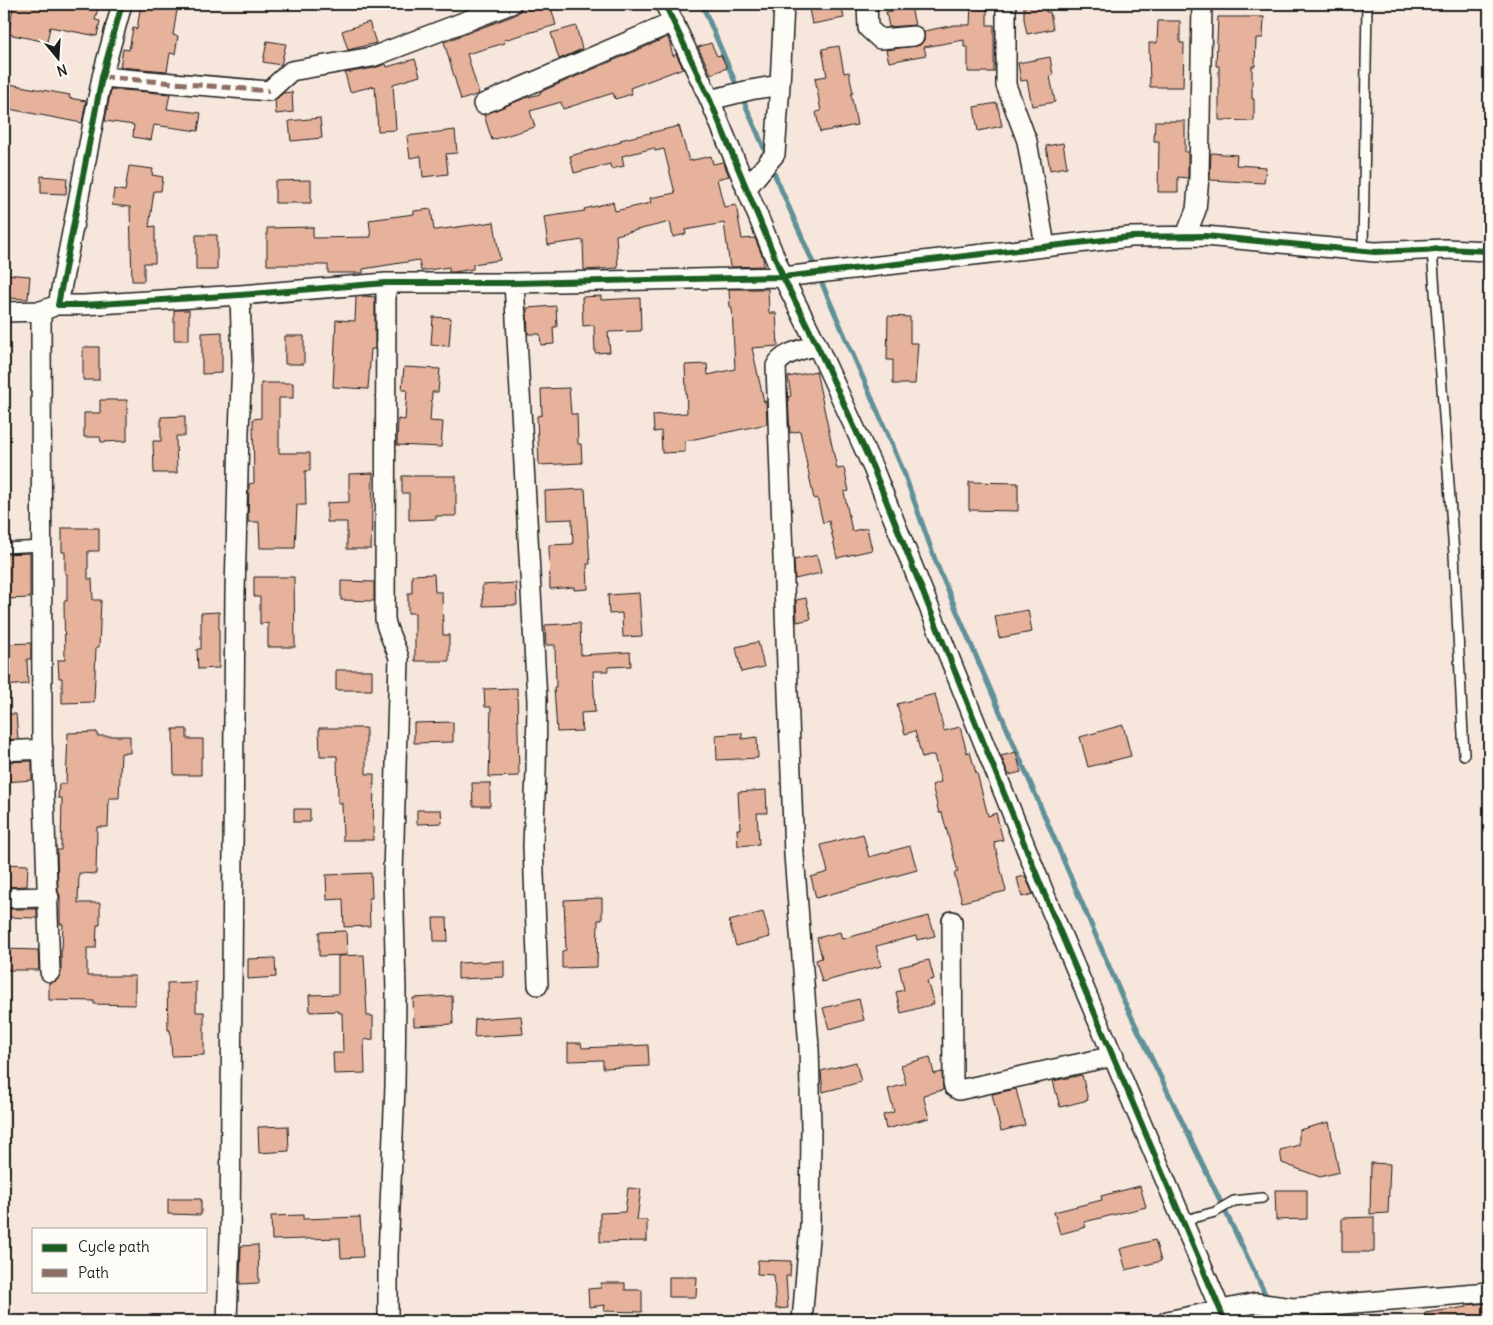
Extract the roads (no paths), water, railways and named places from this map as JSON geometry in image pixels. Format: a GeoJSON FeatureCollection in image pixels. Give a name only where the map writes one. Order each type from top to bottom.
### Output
{"type":"FeatureCollection","features":[{"type":"Feature","properties":{"kind":"street"},"geometry":{"type":"LineString","coordinates":[[50,972],[43,749],[42,546],[49,308],[102,77],[122,4]]}},
{"type":"Feature","properties":{"kind":"street"},"geometry":{"type":"LineString","coordinates":[[102,77],[269,91],[291,72],[372,56],[511,4]]}},
{"type":"Feature","properties":{"kind":"street"},"geometry":{"type":"LineString","coordinates":[[665,4],[710,100],[783,278],[817,345],[873,468],[1003,792],[1222,1316]]}},
{"type":"Feature","properties":{"kind":"street"},"geometry":{"type":"LineString","coordinates":[[746,189],[770,161],[780,85],[784,4]]}},
{"type":"Feature","properties":{"kind":"street"},"geometry":{"type":"LineString","coordinates":[[867,4],[868,28],[880,39],[914,36]]}},
{"type":"Feature","properties":{"kind":"street"},"geometry":{"type":"LineString","coordinates":[[1006,4],[1006,85],[1027,141],[1045,246]]}},
{"type":"Feature","properties":{"kind":"street"},"geometry":{"type":"LineString","coordinates":[[1186,235],[1196,210],[1199,177],[1202,4]]}},
{"type":"Feature","properties":{"kind":"street"},"geometry":{"type":"LineString","coordinates":[[483,104],[674,22]]}},
{"type":"Feature","properties":{"kind":"street"},"geometry":{"type":"LineString","coordinates":[[710,100],[780,85]]}},
{"type":"Feature","properties":{"kind":"street"},"geometry":{"type":"LineString","coordinates":[[4,312],[386,283],[514,283],[783,278],[1130,237],[1186,235],[1375,252],[1489,251]]}},
{"type":"Feature","properties":{"kind":"street"},"geometry":{"type":"LineString","coordinates":[[386,283],[385,619],[386,627],[399,658],[393,874],[396,992],[395,1095],[388,1256],[388,1321]]}},
{"type":"Feature","properties":{"kind":"street"},"geometry":{"type":"LineString","coordinates":[[514,283],[536,700],[533,846],[538,985]]}},
{"type":"Feature","properties":{"kind":"street"},"geometry":{"type":"LineString","coordinates":[[227,1321],[230,1228],[235,583],[242,361],[240,295]]}},
{"type":"Feature","properties":{"kind":"street"},"geometry":{"type":"LineString","coordinates":[[802,1321],[810,1226],[812,1128],[809,1047],[794,855],[776,366],[780,359],[786,355],[817,345]]}},
{"type":"Feature","properties":{"kind":"street"},"geometry":{"type":"LineString","coordinates":[[4,751],[43,749]]}},
{"type":"Feature","properties":{"kind":"street"},"geometry":{"type":"LineString","coordinates":[[4,898],[49,897]]}},
{"type":"Feature","properties":{"kind":"street"},"geometry":{"type":"LineString","coordinates":[[952,921],[954,1087],[959,1090],[1114,1056]]}},
{"type":"Feature","properties":{"kind":"street"},"geometry":{"type":"LineString","coordinates":[[1167,1321],[1222,1316],[1256,1303],[1293,1308],[1489,1292]]}},
{"type":"Feature","properties":{"kind":"lane"},"geometry":{"type":"LineString","coordinates":[[1363,250],[1367,4]]}},
{"type":"Feature","properties":{"kind":"lane"},"geometry":{"type":"LineString","coordinates":[[1432,250],[1454,554],[1464,755]]}},
{"type":"Feature","properties":{"kind":"lane"},"geometry":{"type":"LineString","coordinates":[[4,548],[42,546]]}},
{"type":"Feature","properties":{"kind":"lane"},"geometry":{"type":"LineString","coordinates":[[1182,1221],[1215,1212],[1234,1201],[1262,1198]]}},
{"type":"Feature","properties":{"kind":"waterway"},"geometry":{"type":"LineString","coordinates":[[702,4],[738,89]]}},
{"type":"Feature","properties":{"kind":"waterway"},"geometry":{"type":"LineString","coordinates":[[742,97],[767,155]]}},
{"type":"Feature","properties":{"kind":"waterway"},"geometry":{"type":"LineString","coordinates":[[771,166],[903,470],[937,565],[1123,999],[1268,1300]]}},
{"type":"Feature","properties":{"kind":"waterway"},"geometry":{"type":"LineString","coordinates":[[1272,1310],[1277,1321]]}}]}
